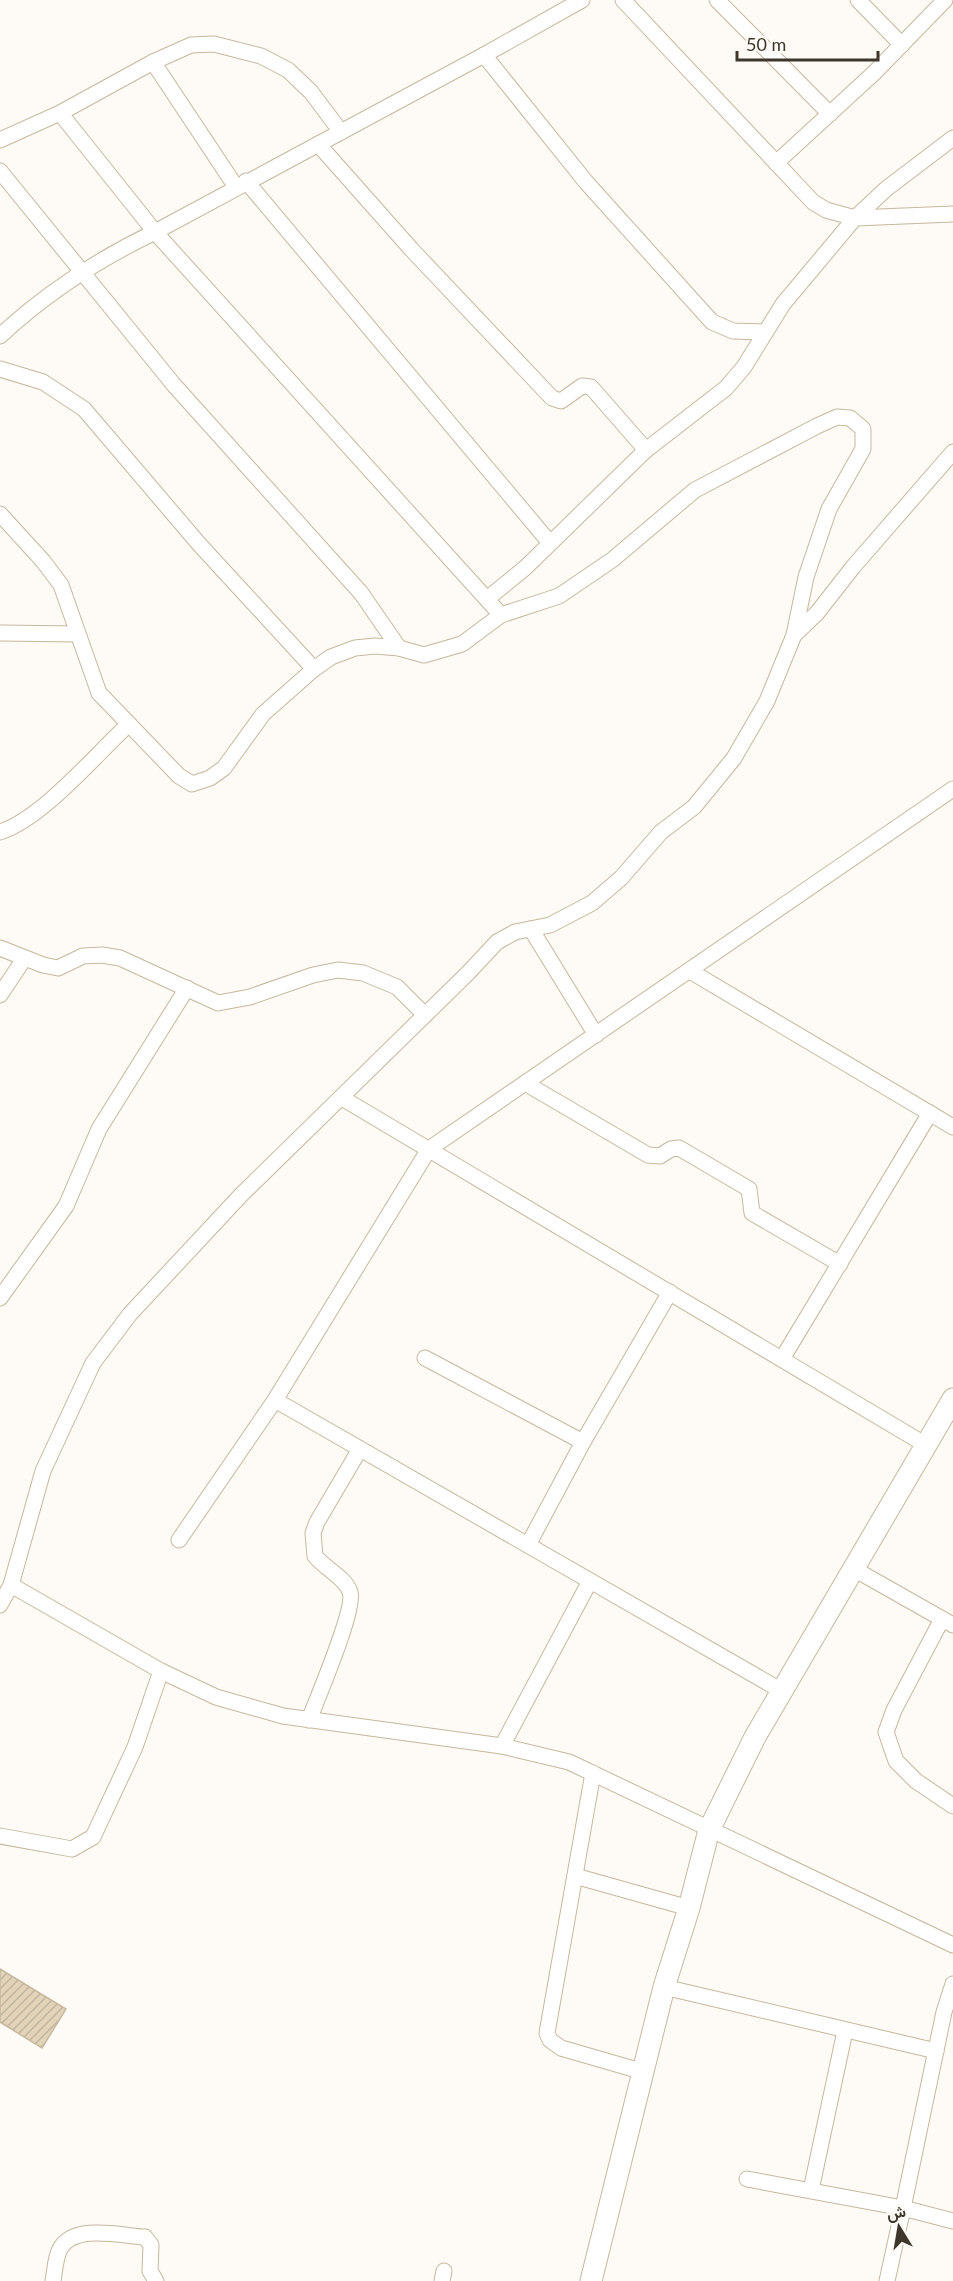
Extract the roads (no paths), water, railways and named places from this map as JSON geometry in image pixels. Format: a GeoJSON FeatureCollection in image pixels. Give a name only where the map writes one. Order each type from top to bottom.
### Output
{"type":"FeatureCollection","features":[{"type":"Feature","properties":{"kind":"main road"},"geometry":{"type":"LineString","coordinates":[[591,2281],[664,1988],[689,1908],[709,1830],[755,1737],[953,1399]]}},
{"type":"Feature","properties":{"kind":"street"},"geometry":{"type":"LineString","coordinates":[[0,336],[81,272],[113,252],[156,232],[241,184],[484,56],[582,0]]}},
{"type":"Feature","properties":{"kind":"street"},"geometry":{"type":"LineString","coordinates":[[623,0],[813,202],[826,210],[855,218],[953,214]]}},
{"type":"Feature","properties":{"kind":"street"},"geometry":{"type":"LineString","coordinates":[[717,0],[830,114]]}},
{"type":"Feature","properties":{"kind":"street"},"geometry":{"type":"LineString","coordinates":[[858,0],[902,45]]}},
{"type":"Feature","properties":{"kind":"street"},"geometry":{"type":"LineString","coordinates":[[776,163],[902,45],[945,0]]}},
{"type":"Feature","properties":{"kind":"street"},"geometry":{"type":"LineString","coordinates":[[0,141],[60,113],[153,62],[190,45],[214,44],[261,56],[288,70],[310,92],[341,132]]}},
{"type":"Feature","properties":{"kind":"street"},"geometry":{"type":"LineString","coordinates":[[484,56],[586,182],[712,322],[733,331],[765,332]]}},
{"type":"Feature","properties":{"kind":"street"},"geometry":{"type":"LineString","coordinates":[[153,62],[241,184],[550,543]]}},
{"type":"Feature","properties":{"kind":"street"},"geometry":{"type":"LineString","coordinates":[[60,113],[156,232],[501,615]]}},
{"type":"Feature","properties":{"kind":"street"},"geometry":{"type":"LineString","coordinates":[[487,599],[550,543],[646,450],[726,388],[744,367],[783,304],[855,218],[886,189],[953,138]]}},
{"type":"Feature","properties":{"kind":"street"},"geometry":{"type":"LineString","coordinates":[[318,144],[412,250],[552,398],[561,400],[582,386],[591,387],[646,450]]}},
{"type":"Feature","properties":{"kind":"street"},"geometry":{"type":"LineString","coordinates":[[0,171],[174,385],[361,593],[399,648]]}},
{"type":"Feature","properties":{"kind":"street"},"geometry":{"type":"LineString","coordinates":[[0,369],[43,382],[84,409],[199,544],[314,669]]}},
{"type":"Feature","properties":{"kind":"street"},"geometry":{"type":"LineString","coordinates":[[0,514],[53,573],[68,602],[99,693],[178,777],[192,784],[199,783],[224,768],[263,714],[331,657],[355,648],[399,648],[424,655],[442,651],[479,634],[501,615],[559,596],[588,578],[705,485],[837,417],[850,418],[863,429],[863,449],[829,509],[816,541],[794,635],[767,701],[734,758],[709,791],[687,813],[662,832],[621,878],[592,903],[550,925],[515,932],[497,942],[342,1098],[242,1194],[130,1314],[93,1363],[43,1471],[11,1585],[0,1605]]}},
{"type":"Feature","properties":{"kind":"street"},"geometry":{"type":"LineString","coordinates":[[794,635],[817,613],[853,567],[953,452]]}},
{"type":"Feature","properties":{"kind":"street"},"geometry":{"type":"LineString","coordinates":[[0,633],[78,634]]}},
{"type":"Feature","properties":{"kind":"street"},"geometry":{"type":"LineString","coordinates":[[0,832],[27,818],[45,803],[129,724]]}},
{"type":"Feature","properties":{"kind":"street"},"geometry":{"type":"LineString","coordinates":[[179,1540],[275,1400],[429,1149],[953,789]]}},
{"type":"Feature","properties":{"kind":"street"},"geometry":{"type":"LineString","coordinates":[[531,929],[596,1035]]}},
{"type":"Feature","properties":{"kind":"street"},"geometry":{"type":"LineString","coordinates":[[0,948],[24,959],[58,968],[83,956],[102,955],[120,958],[218,1002],[231,1002],[313,975],[338,970],[354,972],[397,987],[425,1015]]}},
{"type":"Feature","properties":{"kind":"street"},"geometry":{"type":"LineString","coordinates":[[0,995],[24,959]]}},
{"type":"Feature","properties":{"kind":"street"},"geometry":{"type":"LineString","coordinates":[[690,971],[953,1127]]}},
{"type":"Feature","properties":{"kind":"street"},"geometry":{"type":"LineString","coordinates":[[0,1298],[66,1206],[99,1129],[187,988]]}},
{"type":"Feature","properties":{"kind":"street"},"geometry":{"type":"LineString","coordinates":[[525,1083],[648,1155],[660,1156],[674,1148],[689,1154],[749,1189],[752,1213],[840,1264]]}},
{"type":"Feature","properties":{"kind":"street"},"geometry":{"type":"LineString","coordinates":[[342,1098],[926,1445]]}},
{"type":"Feature","properties":{"kind":"street"},"geometry":{"type":"LineString","coordinates":[[782,1359],[930,1113]]}},
{"type":"Feature","properties":{"kind":"street"},"geometry":{"type":"LineString","coordinates":[[528,1545],[583,1442],[670,1292]]}},
{"type":"Feature","properties":{"kind":"street"},"geometry":{"type":"LineString","coordinates":[[425,1358],[583,1442]]}},
{"type":"Feature","properties":{"kind":"street"},"geometry":{"type":"LineString","coordinates":[[275,1400],[782,1691]]}},
{"type":"Feature","properties":{"kind":"street"},"geometry":{"type":"LineString","coordinates":[[309,1720],[340,1637],[351,1596],[347,1585],[315,1556],[313,1533],[360,1449]]}},
{"type":"Feature","properties":{"kind":"street"},"geometry":{"type":"LineString","coordinates":[[854,1569],[948,1622],[894,1710],[886,1732],[896,1761],[916,1781],[953,1806]]}},
{"type":"Feature","properties":{"kind":"street"},"geometry":{"type":"LineString","coordinates":[[501,1746],[590,1581]]}},
{"type":"Feature","properties":{"kind":"street"},"geometry":{"type":"LineString","coordinates":[[11,1585],[161,1671],[216,1697],[283,1716],[501,1746],[569,1762],[953,1945]]}},
{"type":"Feature","properties":{"kind":"street"},"geometry":{"type":"LineString","coordinates":[[0,1836],[72,1849],[93,1837],[135,1747],[161,1671]]}},
{"type":"Feature","properties":{"kind":"street"},"geometry":{"type":"LineString","coordinates":[[593,1773],[547,2026],[550,2040],[561,2048],[644,2072]]}},
{"type":"Feature","properties":{"kind":"street"},"geometry":{"type":"LineString","coordinates":[[574,1876],[689,1908]]}},
{"type":"Feature","properties":{"kind":"street"},"geometry":{"type":"LineString","coordinates":[[887,2281],[936,2051],[948,2012],[953,1984]]}},
{"type":"Feature","properties":{"kind":"street"},"geometry":{"type":"LineString","coordinates":[[664,1988],[936,2051]]}},
{"type":"Feature","properties":{"kind":"street"},"geometry":{"type":"LineString","coordinates":[[811,2190],[845,2031]]}},
{"type":"Feature","properties":{"kind":"street"},"geometry":{"type":"LineString","coordinates":[[747,2179],[903,2208],[953,2221]]}},
{"type":"Feature","properties":{"kind":"street"},"geometry":{"type":"LineString","coordinates":[[53,2281],[61,2247],[68,2240],[86,2233],[145,2237],[151,2245],[150,2271],[156,2281]]}}]}
